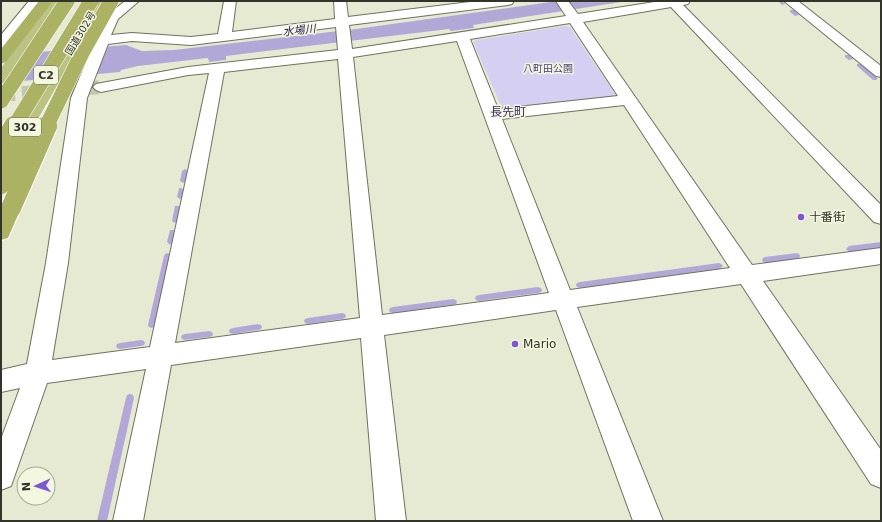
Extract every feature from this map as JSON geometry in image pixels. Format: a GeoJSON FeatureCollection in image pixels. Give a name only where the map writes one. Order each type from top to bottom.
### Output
{"type":"FeatureCollection","features":[{"type":"Feature","properties":{"kind":"highway"},"geometry":{"type":"LineString","coordinates":[[1,59],[46,1]]}},
{"type":"Feature","properties":{"kind":"highway"},"geometry":{"type":"LineString","coordinates":[[1,79],[55,1]]}},
{"type":"Feature","properties":{"kind":"highway"},"geometry":{"type":"LineString","coordinates":[[1,90],[48,24],[67,1]]}},
{"type":"Feature","properties":{"kind":"highway","name":"C2"},"geometry":{"type":"LineString","coordinates":[[1,101],[67,1]]}},
{"type":"Feature","properties":{"kind":"highway","name":"C2"},"geometry":{"type":"LineString","coordinates":[[1,148],[69,44],[91,1]]}},
{"type":"Feature","properties":{"kind":"highway","name":"国道302号"},"geometry":{"type":"LineString","coordinates":[[1,169],[48,86],[69,44],[101,1]]}},
{"type":"Feature","properties":{"kind":"highway"},"geometry":{"type":"LineString","coordinates":[[1,232],[58,100],[86,45],[112,9]]}},
{"type":"Feature","properties":{"kind":"highway"},"geometry":{"type":"LineString","coordinates":[[1,184],[69,44]]}},
{"type":"Feature","properties":{"kind":"street"},"geometry":{"type":"LineString","coordinates":[[1,44],[36,1]]}},
{"type":"Feature","properties":{"kind":"street"},"geometry":{"type":"LineString","coordinates":[[101,1],[112,9]]}},
{"type":"Feature","properties":{"kind":"street"},"geometry":{"type":"LineString","coordinates":[[112,9],[133,1]]}},
{"type":"Feature","properties":{"kind":"street"},"geometry":{"type":"LineString","coordinates":[[224,37],[230,1]]}},
{"type":"Feature","properties":{"kind":"street"},"geometry":{"type":"LineString","coordinates":[[340,1],[391,521]]}},
{"type":"Feature","properties":{"kind":"street"},"geometry":{"type":"LineString","coordinates":[[1,476],[38,373],[57,263],[79,98],[93,85],[217,68],[343,39],[450,5],[508,1]]}},
{"type":"Feature","properties":{"kind":"street"},"geometry":{"type":"LineString","coordinates":[[790,1],[881,73]]}},
{"type":"Feature","properties":{"kind":"street"},"geometry":{"type":"LineString","coordinates":[[102,41],[132,37],[191,41],[224,37],[343,39],[462,37],[569,12],[679,2],[881,217]]}},
{"type":"Feature","properties":{"kind":"street"},"geometry":{"type":"LineString","coordinates":[[93,85],[102,41],[112,9]]}},
{"type":"Feature","properties":{"kind":"street"},"geometry":{"type":"LineString","coordinates":[[569,12],[881,474]]}},
{"type":"Feature","properties":{"kind":"street"},"geometry":{"type":"LineString","coordinates":[[462,37],[648,521]]}},
{"type":"Feature","properties":{"kind":"street"},"geometry":{"type":"LineString","coordinates":[[128,521],[217,68]]}},
{"type":"Feature","properties":{"kind":"street"},"geometry":{"type":"LineString","coordinates":[[492,115],[629,100]]}},
{"type":"Feature","properties":{"kind":"street"},"geometry":{"type":"LineString","coordinates":[[1,381],[38,373],[881,256]]}},
{"type":"Feature","properties":{"kind":"green space","name":"八町田公園"},"geometry":{"type":"Polygon","coordinates":[[[565,26],[570,27],[617,97],[508,111],[502,108],[473,42],[476,40],[565,26]]]}},
{"type":"Feature","properties":{"kind":"shaded area"},"geometry":{"type":"Polygon","coordinates":[[[558,1],[628,1],[473,25],[474,28],[451,31],[449,29],[226,56],[226,60],[209,62],[208,58],[138,66],[121,70],[120,72],[1,83],[1,55],[126,45],[142,51],[174,50],[356,29],[558,1]]]}},
{"type":"Feature","properties":{"kind":"waterway"},"geometry":{"type":"LineString","coordinates":[[780,1],[783,4]]}},
{"type":"Feature","properties":{"kind":"waterway"},"geometry":{"type":"LineString","coordinates":[[792,11],[797,15]]}},
{"type":"Feature","properties":{"kind":"waterway"},"geometry":{"type":"LineString","coordinates":[[847,56],[851,59]]}},
{"type":"Feature","properties":{"kind":"waterway"},"geometry":{"type":"LineString","coordinates":[[859,65],[875,79]]}},
{"type":"Feature","properties":{"kind":"waterway"},"geometry":{"type":"LineString","coordinates":[[183,181],[185,171]]}},
{"type":"Feature","properties":{"kind":"waterway"},"geometry":{"type":"LineString","coordinates":[[180,197],[181,190]]}},
{"type":"Feature","properties":{"kind":"waterway"},"geometry":{"type":"LineString","coordinates":[[175,221],[177,208]]}},
{"type":"Feature","properties":{"kind":"waterway"},"geometry":{"type":"LineString","coordinates":[[170,242],[172,232]]}},
{"type":"Feature","properties":{"kind":"waterway"},"geometry":{"type":"LineString","coordinates":[[849,249],[881,245]]}},
{"type":"Feature","properties":{"kind":"waterway"},"geometry":{"type":"LineString","coordinates":[[152,325],[167,256]]}},
{"type":"Feature","properties":{"kind":"waterway"},"geometry":{"type":"LineString","coordinates":[[765,260],[797,256]]}},
{"type":"Feature","properties":{"kind":"waterway"},"geometry":{"type":"LineString","coordinates":[[580,285],[719,266]]}},
{"type":"Feature","properties":{"kind":"waterway"},"geometry":{"type":"LineString","coordinates":[[479,298],[538,290]]}},
{"type":"Feature","properties":{"kind":"waterway"},"geometry":{"type":"LineString","coordinates":[[393,310],[453,302]]}},
{"type":"Feature","properties":{"kind":"waterway"},"geometry":{"type":"LineString","coordinates":[[308,321],[342,316]]}},
{"type":"Feature","properties":{"kind":"waterway"},"geometry":{"type":"LineString","coordinates":[[233,331],[258,327]]}},
{"type":"Feature","properties":{"kind":"waterway"},"geometry":{"type":"LineString","coordinates":[[185,337],[209,334]]}},
{"type":"Feature","properties":{"kind":"waterway"},"geometry":{"type":"LineString","coordinates":[[120,346],[141,343]]}},
{"type":"Feature","properties":{"kind":"waterway"},"geometry":{"type":"LineString","coordinates":[[102,521],[130,398]]}},
{"type":"Feature","properties":{"kind":"tunnel"},"geometry":{"type":"LineString","coordinates":[[1,95],[101,87]]}},
{"type":"Feature","properties":{"kind":"place","name":"十番街"},"geometry":{"type":"Point","coordinates":[801,217]}},
{"type":"Feature","properties":{"kind":"place","name":"Mario"},"geometry":{"type":"Point","coordinates":[515,344]}},
{"type":"Feature","properties":{"kind":"district","name":"長先町"},"geometry":{"type":"Point","coordinates":[508,112]}},
{"type":"Feature","properties":{"kind":"water label","name":"水場川"},"geometry":{"type":"Point","coordinates":[299,30]}}]}
